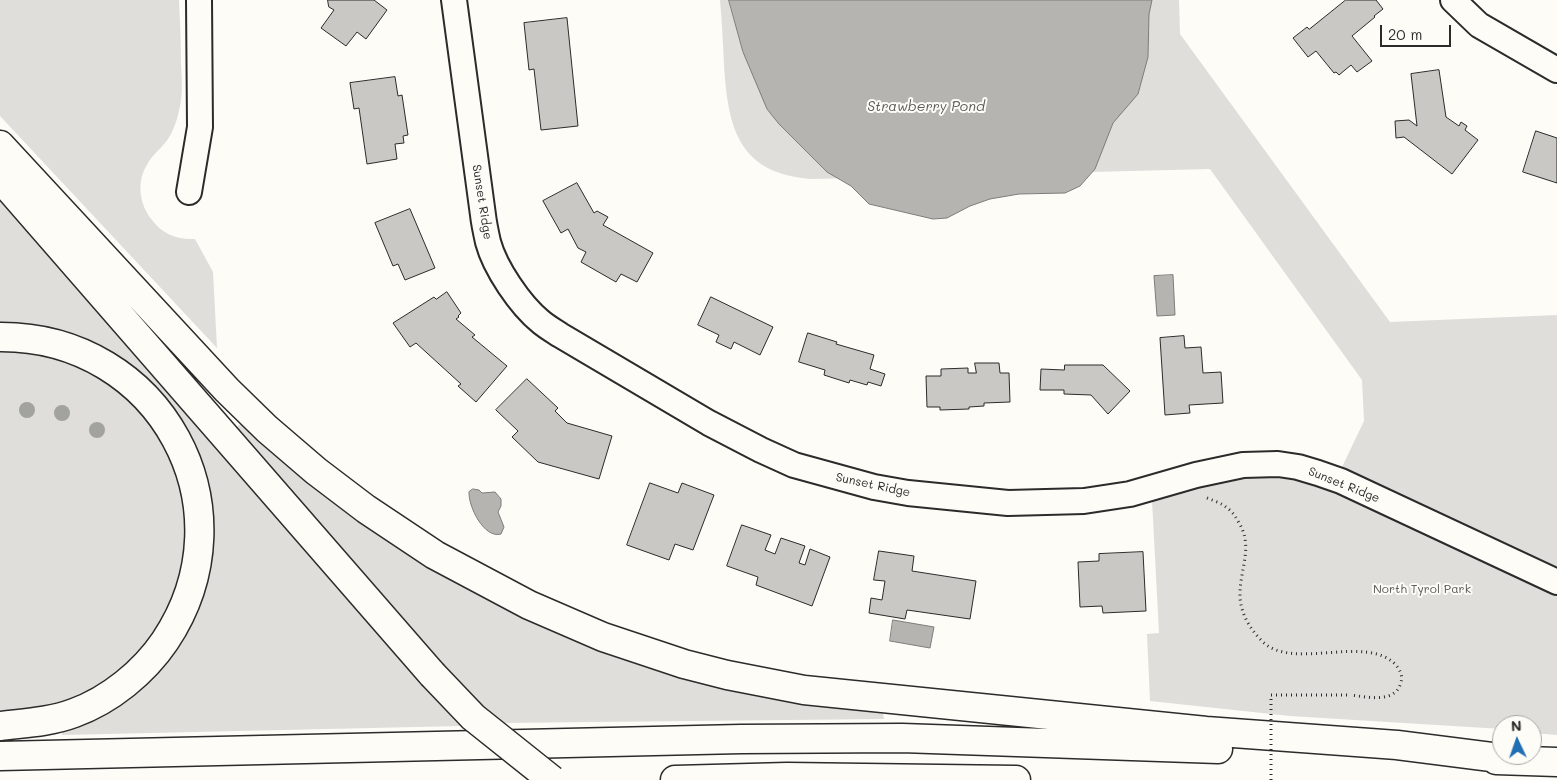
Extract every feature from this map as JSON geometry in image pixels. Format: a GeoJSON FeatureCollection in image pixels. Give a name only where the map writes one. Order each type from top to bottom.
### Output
{"type":"FeatureCollection","features":[{"type":"Feature","properties":{"kind":"highway"},"geometry":{"type":"LineString","coordinates":[[0,144],[227,390],[267,429],[316,471],[366,509],[435,555],[529,605],[603,637],[684,664],[727,675],[804,690],[1206,731],[1397,745],[1492,757]]}},
{"type":"Feature","properties":{"kind":"highway"},"geometry":{"type":"LineString","coordinates":[[0,178],[432,674],[473,717],[552,780]]}},
{"type":"Feature","properties":{"kind":"highway"},"geometry":{"type":"LineString","coordinates":[[0,337],[38,340],[78,350],[96,359],[130,382],[165,420],[177,439],[187,461],[195,487],[199,512],[197,556],[193,582],[186,604],[175,626],[145,666],[121,687],[76,712],[47,721],[0,726]]}},
{"type":"Feature","properties":{"kind":"highway"},"geometry":{"type":"LineString","coordinates":[[0,756],[741,739],[902,738],[1224,749],[1397,759],[1492,760]]}},
{"type":"Feature","properties":{"kind":"highway"},"geometry":{"type":"LineString","coordinates":[[1542,761],[1557,762]]}},
{"type":"Feature","properties":{"kind":"highway"},"geometry":{"type":"LineString","coordinates":[[676,780],[797,777],[1016,780]]}},
{"type":"Feature","properties":{"kind":"street"},"geometry":{"type":"LineString","coordinates":[[189,192],[200,127],[199,0]]}},
{"type":"Feature","properties":{"kind":"street","name":"Sunset Ridge"},"geometry":{"type":"LineString","coordinates":[[454,0],[483,215],[488,243],[497,263],[522,302],[540,321],[560,336],[709,423],[794,465],[874,487],[908,493],[1008,503],[1045,504],[1108,498],[1243,465],[1269,464],[1298,467],[1341,481],[1557,582]]}},
{"type":"Feature","properties":{"kind":"street"},"geometry":{"type":"LineString","coordinates":[[1453,0],[1479,25],[1557,70]]}},
{"type":"Feature","properties":{"kind":"path"},"geometry":{"type":"LineString","coordinates":[[1178,481],[1228,508],[1242,528],[1246,547],[1240,597],[1242,609],[1250,626],[1263,642],[1281,652],[1295,654],[1338,652],[1376,654],[1389,660],[1402,674],[1402,681],[1398,690],[1383,698],[1271,694],[1271,780]]}},
{"type":"Feature","properties":{"kind":"green space"},"geometry":{"type":"Polygon","coordinates":[[[0,0],[179,0],[182,83],[180,105],[170,136],[144,170],[141,192],[144,207],[156,225],[171,235],[195,239],[213,272],[217,348],[0,116],[0,0]]]}},
{"type":"Feature","properties":{"kind":"green space","name":"North Tyrol Park"},"geometry":{"type":"Polygon","coordinates":[[[720,0],[1179,0],[1180,34],[1390,322],[1557,315],[1557,735],[1542,734],[1542,715],[1492,715],[1492,728],[1290,716],[1150,701],[1147,634],[1159,633],[1152,500],[1212,484],[1259,476],[1288,478],[1331,490],[1364,421],[1362,380],[1210,169],[812,179],[787,175],[768,168],[753,158],[742,144],[734,128],[726,88],[720,0]]]}},
{"type":"Feature","properties":{"kind":"green space"},"geometry":{"type":"Polygon","coordinates":[[[0,194],[125,343],[460,726],[62,735],[62,729],[161,666],[183,636],[197,607],[210,517],[111,354],[82,339],[46,328],[0,325],[0,194]]]}},
{"type":"Feature","properties":{"kind":"green space"},"geometry":{"type":"Polygon","coordinates":[[[0,349],[53,356],[105,378],[137,406],[163,444],[179,483],[188,525],[179,581],[170,605],[145,649],[108,681],[93,691],[61,705],[0,715],[0,349]]]}},
{"type":"Feature","properties":{"kind":"green space"},"geometry":{"type":"Polygon","coordinates":[[[243,421],[477,589],[882,709],[884,719],[500,723],[453,676],[236,428],[243,421]]]}},
{"type":"Feature","properties":{"kind":"water","name":"Strawberry Pond"},"geometry":{"type":"Polygon","coordinates":[[[729,0],[1152,0],[1149,14],[1148,57],[1138,94],[1113,123],[1095,169],[1080,186],[1065,193],[1019,194],[990,199],[970,206],[947,218],[933,219],[869,204],[851,186],[827,172],[779,124],[767,109],[743,52],[729,0]]]}},
{"type":"Feature","properties":{"kind":"water"},"geometry":{"type":"Polygon","coordinates":[[[1173,275],[1175,315],[1157,316],[1154,276],[1173,275]]]}},
{"type":"Feature","properties":{"kind":"water"},"geometry":{"type":"Polygon","coordinates":[[[473,489],[479,490],[482,493],[495,492],[501,499],[501,506],[498,512],[504,527],[501,534],[489,532],[478,520],[469,498],[469,492],[473,489]]]}},
{"type":"Feature","properties":{"kind":"water"},"geometry":{"type":"Polygon","coordinates":[[[893,620],[934,627],[930,648],[890,641],[893,620]]]}},
{"type":"Feature","properties":{"kind":"building"},"geometry":{"type":"Polygon","coordinates":[[[328,0],[374,0],[387,10],[366,39],[357,32],[346,46],[321,28],[334,10],[329,7],[328,0]]]}},
{"type":"Feature","properties":{"kind":"building"},"geometry":{"type":"Polygon","coordinates":[[[1346,0],[1376,0],[1383,9],[1352,36],[1372,61],[1357,72],[1351,65],[1339,75],[1336,72],[1334,73],[1316,51],[1308,57],[1293,38],[1307,27],[1309,29],[1346,0]]]}},
{"type":"Feature","properties":{"kind":"building"},"geometry":{"type":"Polygon","coordinates":[[[567,18],[578,126],[541,130],[534,69],[529,70],[524,23],[567,18]]]}},
{"type":"Feature","properties":{"kind":"building"},"geometry":{"type":"Polygon","coordinates":[[[1439,70],[1446,117],[1459,126],[1461,122],[1467,126],[1465,130],[1478,140],[1452,174],[1404,137],[1396,138],[1395,121],[1409,120],[1417,126],[1411,74],[1439,70]]]}},
{"type":"Feature","properties":{"kind":"building"},"geometry":{"type":"Polygon","coordinates":[[[395,77],[398,96],[402,95],[408,135],[403,136],[404,143],[395,144],[397,159],[367,164],[359,108],[354,109],[350,83],[395,77]]]}},
{"type":"Feature","properties":{"kind":"building"},"geometry":{"type":"Polygon","coordinates":[[[1536,131],[1557,138],[1557,183],[1523,172],[1536,131]]]}},
{"type":"Feature","properties":{"kind":"building"},"geometry":{"type":"Polygon","coordinates":[[[577,183],[594,213],[597,211],[608,217],[603,225],[653,253],[637,282],[621,274],[616,282],[581,262],[586,252],[578,248],[568,229],[561,233],[543,201],[577,183]]]}},
{"type":"Feature","properties":{"kind":"building"},"geometry":{"type":"Polygon","coordinates":[[[410,209],[435,268],[405,280],[398,264],[393,266],[375,223],[410,209]]]}},
{"type":"Feature","properties":{"kind":"building"},"geometry":{"type":"Polygon","coordinates":[[[447,292],[461,313],[456,319],[475,335],[472,337],[507,366],[476,402],[458,386],[461,384],[416,343],[410,347],[393,323],[434,297],[436,299],[447,292]]]}},
{"type":"Feature","properties":{"kind":"building"},"geometry":{"type":"Polygon","coordinates":[[[711,297],[773,327],[760,355],[734,342],[731,349],[716,342],[719,335],[698,325],[711,297]]]}},
{"type":"Feature","properties":{"kind":"building"},"geometry":{"type":"Polygon","coordinates":[[[808,333],[837,342],[836,344],[874,355],[870,369],[885,374],[881,386],[868,382],[867,385],[850,380],[849,383],[824,375],[825,370],[799,362],[808,333]]]}},
{"type":"Feature","properties":{"kind":"building"},"geometry":{"type":"Polygon","coordinates":[[[1184,336],[1185,348],[1201,347],[1203,373],[1221,372],[1223,403],[1189,405],[1190,413],[1165,415],[1160,338],[1184,336]]]}},
{"type":"Feature","properties":{"kind":"building"},"geometry":{"type":"Polygon","coordinates":[[[975,363],[999,363],[1000,373],[1009,373],[1010,402],[984,403],[984,406],[969,407],[969,409],[940,410],[940,407],[927,407],[926,376],[941,376],[941,369],[968,368],[968,373],[976,373],[975,363]]]}},
{"type":"Feature","properties":{"kind":"building"},"geometry":{"type":"Polygon","coordinates":[[[1065,365],[1103,365],[1130,391],[1108,414],[1091,395],[1064,394],[1064,390],[1040,390],[1041,369],[1064,370],[1065,365]]]}},
{"type":"Feature","properties":{"kind":"building"},"geometry":{"type":"Polygon","coordinates":[[[527,379],[558,408],[555,411],[567,423],[612,436],[599,479],[538,462],[512,437],[518,431],[496,410],[527,379]]]}},
{"type":"Feature","properties":{"kind":"building"},"geometry":{"type":"Polygon","coordinates":[[[650,483],[678,493],[682,483],[714,495],[693,550],[675,544],[669,560],[627,545],[650,483]]]}},
{"type":"Feature","properties":{"kind":"building"},"geometry":{"type":"Polygon","coordinates":[[[742,525],[771,535],[765,550],[775,554],[781,538],[805,546],[799,563],[805,565],[810,549],[830,557],[812,606],[756,585],[758,577],[727,566],[742,525]]]}},
{"type":"Feature","properties":{"kind":"building"},"geometry":{"type":"Polygon","coordinates":[[[879,551],[914,556],[912,571],[976,581],[970,619],[907,610],[905,619],[869,613],[871,598],[882,600],[885,581],[874,580],[879,551]]]}},
{"type":"Feature","properties":{"kind":"building"},"geometry":{"type":"Polygon","coordinates":[[[1143,552],[1146,611],[1103,613],[1102,606],[1080,607],[1078,562],[1099,561],[1099,554],[1143,552]]]}}]}
